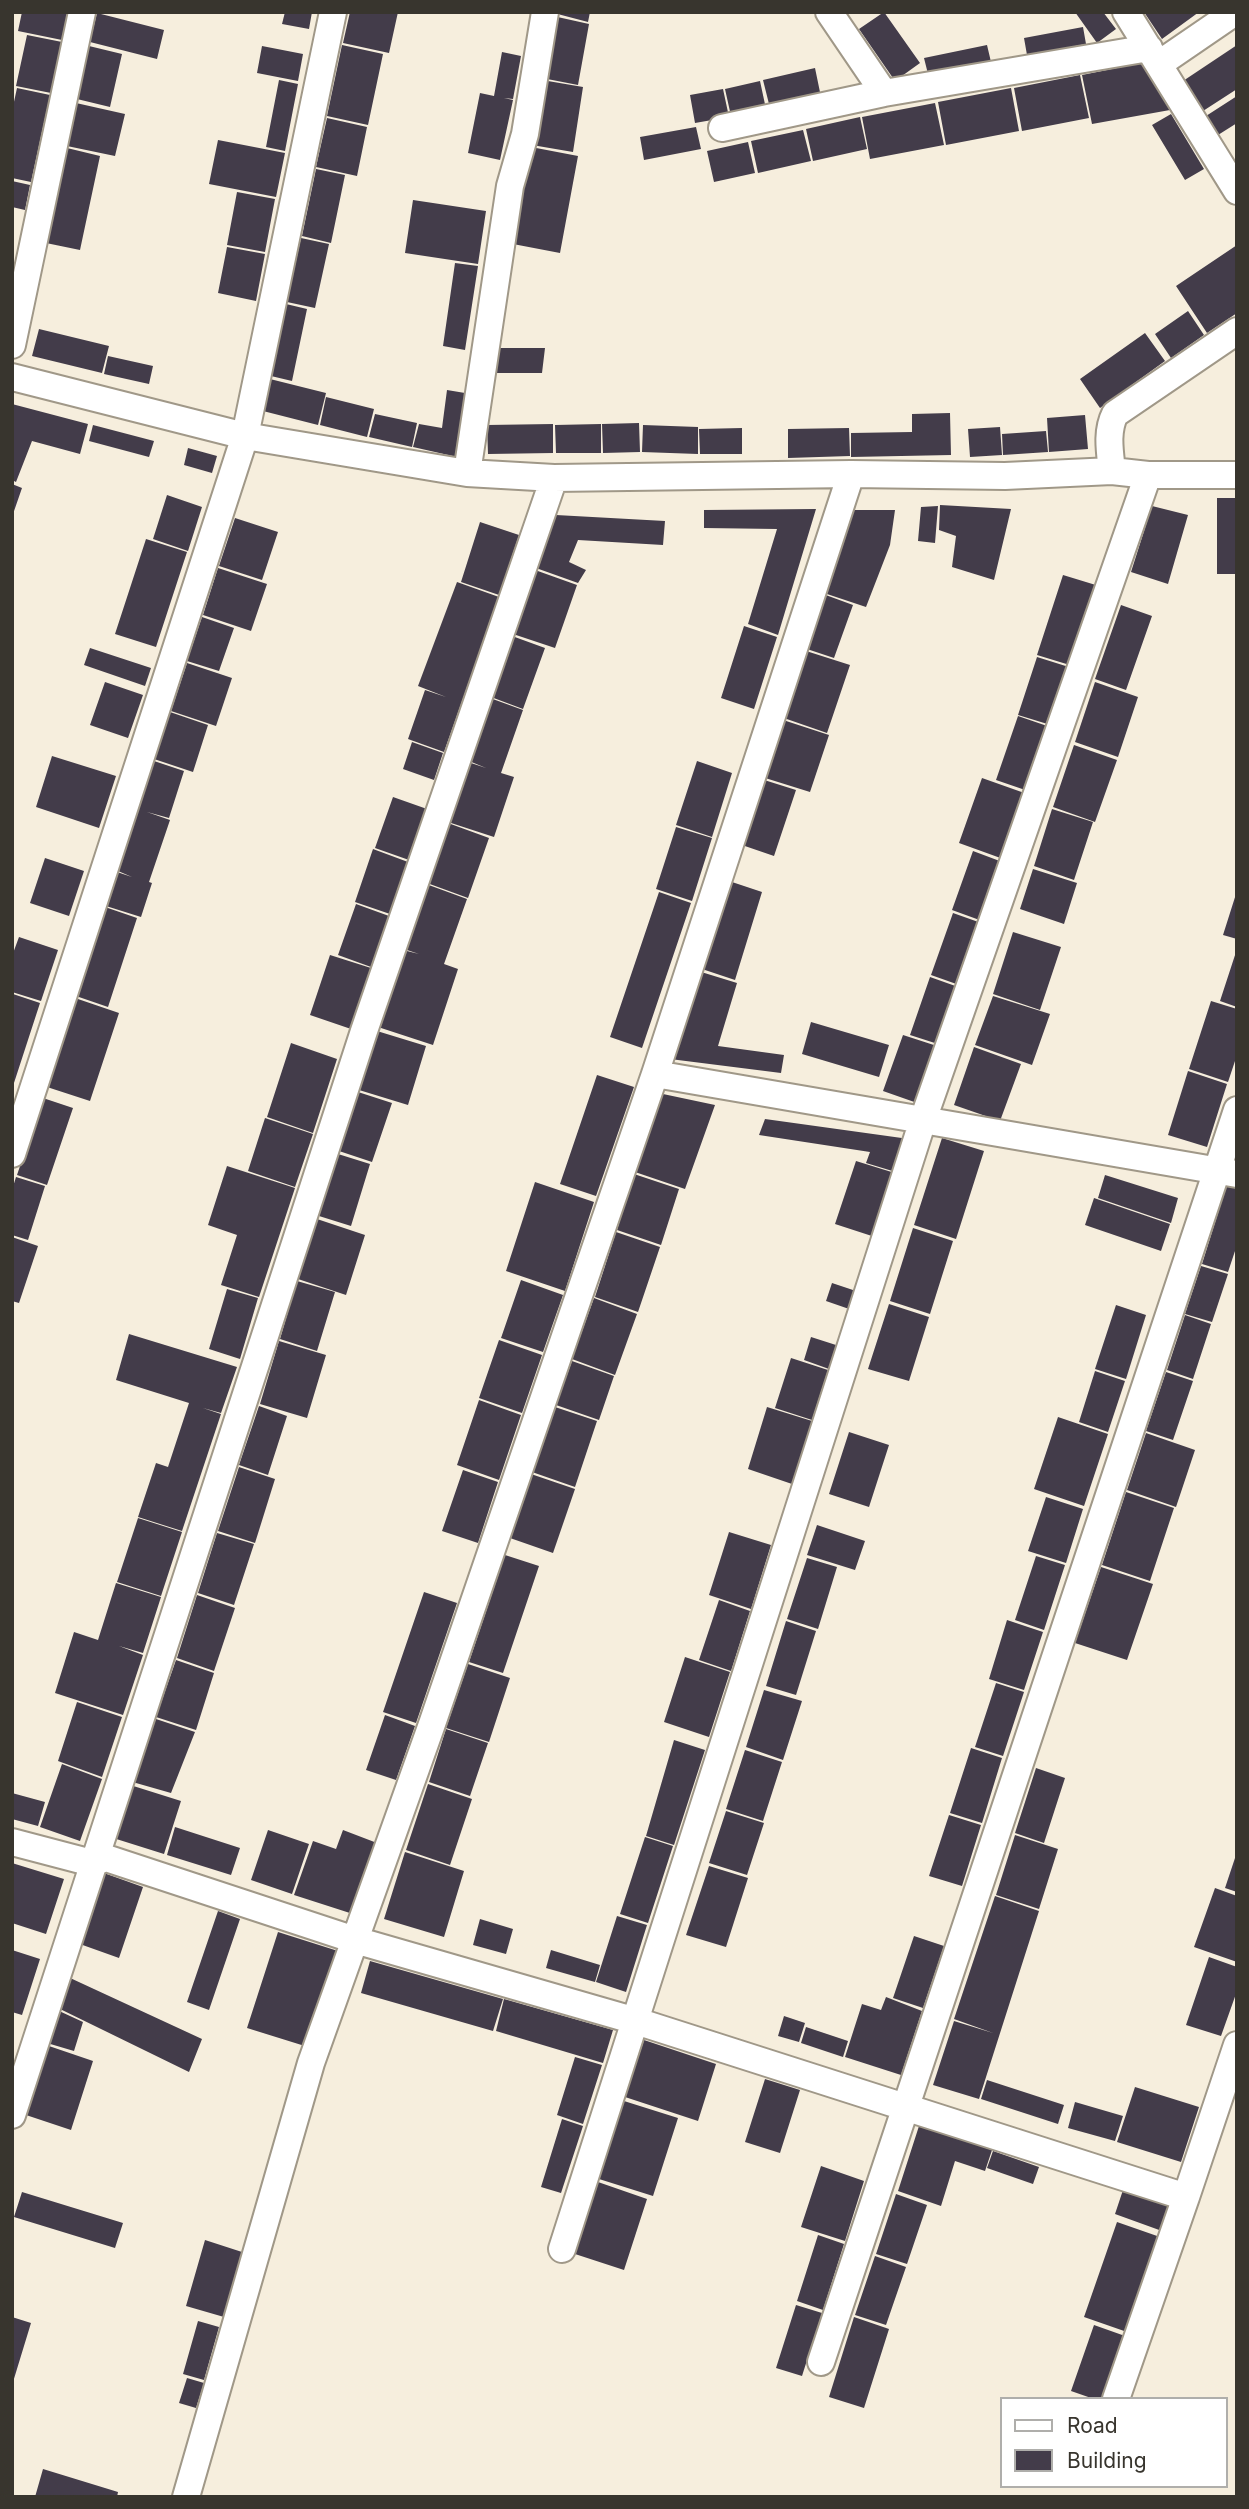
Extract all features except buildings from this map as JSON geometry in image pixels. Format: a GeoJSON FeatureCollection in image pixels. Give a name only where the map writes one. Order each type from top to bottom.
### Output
{"type":"FeatureCollection","features":[{"type":"Feature","properties":{"kind":"street"},"geometry":{"type":"LineString","coordinates":[[12,345],[82,12]]}},
{"type":"Feature","properties":{"kind":"street"},"geometry":{"type":"LineString","coordinates":[[12,1154],[244,436],[333,12]]}},
{"type":"Feature","properties":{"kind":"street"},"geometry":{"type":"LineString","coordinates":[[467,473],[510,186],[524,134],[545,12]]}},
{"type":"Feature","properties":{"kind":"street"},"geometry":{"type":"LineString","coordinates":[[829,12],[884,93]]}},
{"type":"Feature","properties":{"kind":"street"},"geometry":{"type":"LineString","coordinates":[[1126,12],[1237,191]]}},
{"type":"Feature","properties":{"kind":"street"},"geometry":{"type":"LineString","coordinates":[[722,128],[884,93],[1154,56],[1235,12]]}},
{"type":"Feature","properties":{"kind":"street"},"geometry":{"type":"LineString","coordinates":[[1112,471],[1110,432],[1115,414],[1237,331]]}},
{"type":"Feature","properties":{"kind":"street"},"geometry":{"type":"LineString","coordinates":[[12,377],[244,436],[467,473],[554,478],[851,474],[1005,476],[1112,471],[1148,475],[1237,475]]}},
{"type":"Feature","properties":{"kind":"street"},"geometry":{"type":"LineString","coordinates":[[186,2497],[303,2090],[655,1074],[851,474]]}},
{"type":"Feature","properties":{"kind":"street"},"geometry":{"type":"LineString","coordinates":[[562,2249],[923,1121],[1148,475]]}},
{"type":"Feature","properties":{"kind":"street"},"geometry":{"type":"LineString","coordinates":[[12,2115],[364,1031],[554,478]]}},
{"type":"Feature","properties":{"kind":"street"},"geometry":{"type":"LineString","coordinates":[[655,1074],[1227,1172]]}},
{"type":"Feature","properties":{"kind":"street"},"geometry":{"type":"LineString","coordinates":[[821,2362],[1227,1172],[1237,1110]]}},
{"type":"Feature","properties":{"kind":"street"},"geometry":{"type":"LineString","coordinates":[[12,1842],[92,1863],[106,1858],[355,1940],[636,2021],[1186,2197]]}},
{"type":"Feature","properties":{"kind":"street"},"geometry":{"type":"LineString","coordinates":[[1117,2397],[1237,2045]]}}]}
